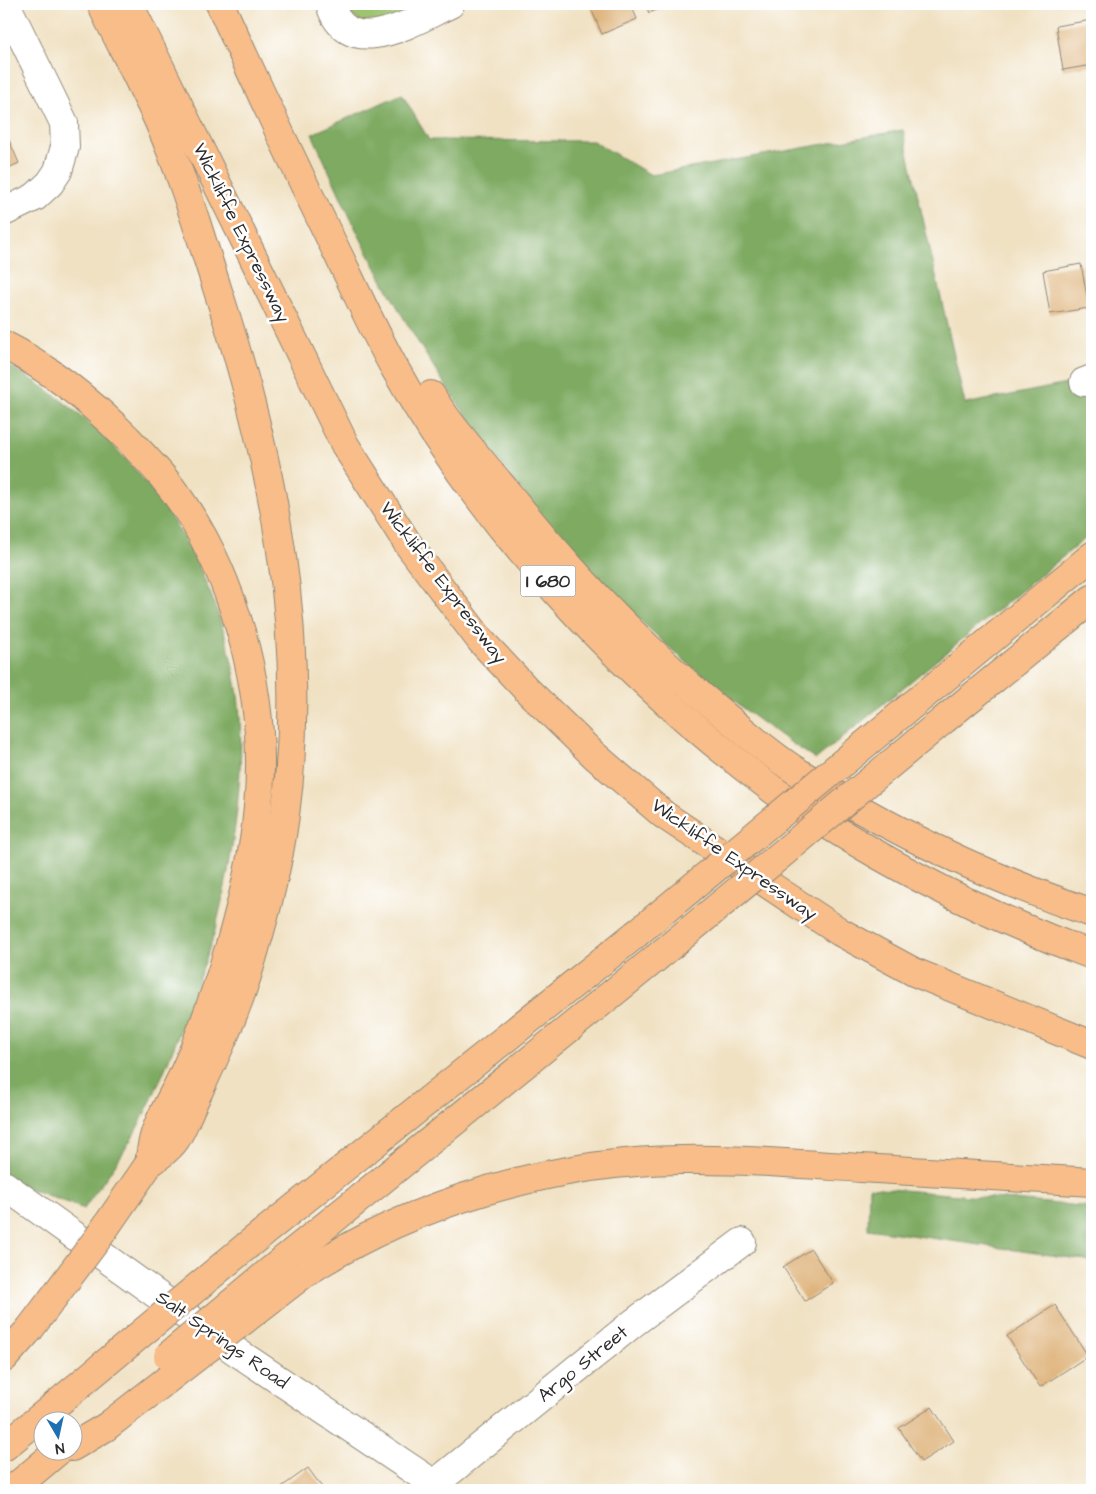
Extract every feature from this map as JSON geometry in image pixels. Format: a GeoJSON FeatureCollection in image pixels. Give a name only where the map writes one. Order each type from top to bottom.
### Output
{"type":"FeatureCollection","features":[{"type":"Feature","properties":{"kind":"highway"},"geometry":{"type":"LineString","coordinates":[[4,1358],[29,1330],[92,1246],[149,1164],[175,1142],[216,1058],[237,1007],[266,911],[285,814],[290,763],[292,700],[290,628],[280,544],[264,452],[242,365],[199,233],[158,122],[101,4]]}},
{"type":"Feature","properties":{"kind":"highway","name":"Wickliffe Expressway"},"geometry":{"type":"LineString","coordinates":[[129,4],[345,445],[408,544],[481,641],[527,690],[594,754],[664,815],[840,932],[914,972],[1092,1045]]}},
{"type":"Feature","properties":{"kind":"highway","name":"I 680"},"geometry":{"type":"LineString","coordinates":[[220,4],[264,102],[394,367],[448,454],[504,530],[567,604],[651,689],[694,727],[774,791],[889,862],[950,894],[1092,955]]}},
{"type":"Feature","properties":{"kind":"highway"},"geometry":{"type":"LineString","coordinates":[[344,266],[386,322],[438,406],[550,546],[653,653],[698,694],[797,772],[863,810],[979,869],[1092,913]]}},
{"type":"Feature","properties":{"kind":"highway"},"geometry":{"type":"LineString","coordinates":[[4,345],[56,377],[104,415],[163,477],[196,526],[212,557],[236,616],[253,686],[260,748],[258,806],[240,904],[218,984],[182,1077],[156,1129],[149,1164]]}},
{"type":"Feature","properties":{"kind":"highway"},"geometry":{"type":"LineString","coordinates":[[4,1447],[249,1244],[636,934],[1092,556]]}},
{"type":"Feature","properties":{"kind":"highway"},"geometry":{"type":"LineString","coordinates":[[90,1428],[293,1267],[656,958],[1092,599]]}},
{"type":"Feature","properties":{"kind":"highway"},"geometry":{"type":"LineString","coordinates":[[293,1267],[456,1200],[496,1188],[578,1170],[629,1164],[681,1160],[760,1162],[1092,1182]]}},
{"type":"Feature","properties":{"kind":"highway"},"geometry":{"type":"LineString","coordinates":[[12,1490],[45,1462]]}},
{"type":"Feature","properties":{"kind":"street"},"geometry":{"type":"LineString","coordinates":[[5,211],[35,197],[50,183],[58,171],[66,147],[64,123],[6,4]]}},
{"type":"Feature","properties":{"kind":"street"},"geometry":{"type":"LineString","coordinates":[[330,4],[334,15],[344,26],[357,33],[369,36],[384,34],[450,4]]}},
{"type":"Feature","properties":{"kind":"street","name":"Salt Springs Road"},"geometry":{"type":"LineString","coordinates":[[4,1185],[234,1350],[435,1488]]}},
{"type":"Feature","properties":{"kind":"street","name":"Argo Street"},"geometry":{"type":"LineString","coordinates":[[435,1488],[632,1324],[742,1242]]}},
{"type":"Feature","properties":{"kind":"green space"},"geometry":{"type":"Polygon","coordinates":[[[330,4],[450,4],[384,34],[330,4]]]}},
{"type":"Feature","properties":{"kind":"green space"},"geometry":{"type":"Polygon","coordinates":[[[402,94],[429,140],[593,141],[651,175],[903,130],[965,404],[1092,379],[1092,533],[816,759],[747,711],[680,657],[617,598],[558,534],[503,466],[452,395],[407,323],[366,249],[312,134],[402,94]]]}},
{"type":"Feature","properties":{"kind":"green space"},"geometry":{"type":"Polygon","coordinates":[[[4,363],[48,390],[88,422],[124,457],[156,496],[184,539],[207,584],[224,632],[236,683],[240,711],[240,775],[233,842],[221,906],[210,948],[175,1044],[153,1097],[124,1152],[84,1209],[4,1179],[4,363]]]}},
{"type":"Feature","properties":{"kind":"green space"},"geometry":{"type":"Polygon","coordinates":[[[869,1187],[1092,1207],[1092,1261],[868,1229],[869,1187]]]}},
{"type":"Feature","properties":{"kind":"building"},"geometry":{"type":"Polygon","coordinates":[[[589,4],[631,4],[637,19],[602,34],[589,4]]]}},
{"type":"Feature","properties":{"kind":"building"},"geometry":{"type":"Polygon","coordinates":[[[645,4],[671,4],[649,13],[645,4]]]}},
{"type":"Feature","properties":{"kind":"building"},"geometry":{"type":"Polygon","coordinates":[[[1092,20],[1092,65],[1063,70],[1056,26],[1092,20]]]}},
{"type":"Feature","properties":{"kind":"building"},"geometry":{"type":"Polygon","coordinates":[[[4,129],[19,163],[4,170],[4,129]]]}},
{"type":"Feature","properties":{"kind":"building"},"geometry":{"type":"Polygon","coordinates":[[[1081,264],[1089,308],[1050,314],[1043,271],[1081,264]]]}},
{"type":"Feature","properties":{"kind":"building"},"geometry":{"type":"Polygon","coordinates":[[[811,1249],[833,1283],[805,1301],[783,1267],[811,1249]]]}},
{"type":"Feature","properties":{"kind":"building"},"geometry":{"type":"Polygon","coordinates":[[[1055,1305],[1088,1356],[1040,1387],[1007,1336],[1055,1305]]]}},
{"type":"Feature","properties":{"kind":"building"},"geometry":{"type":"Polygon","coordinates":[[[932,1407],[954,1441],[921,1462],[899,1428],[932,1407]]]}},
{"type":"Feature","properties":{"kind":"building"},"geometry":{"type":"Polygon","coordinates":[[[308,1468],[324,1490],[277,1490],[308,1468]]]}}]}
